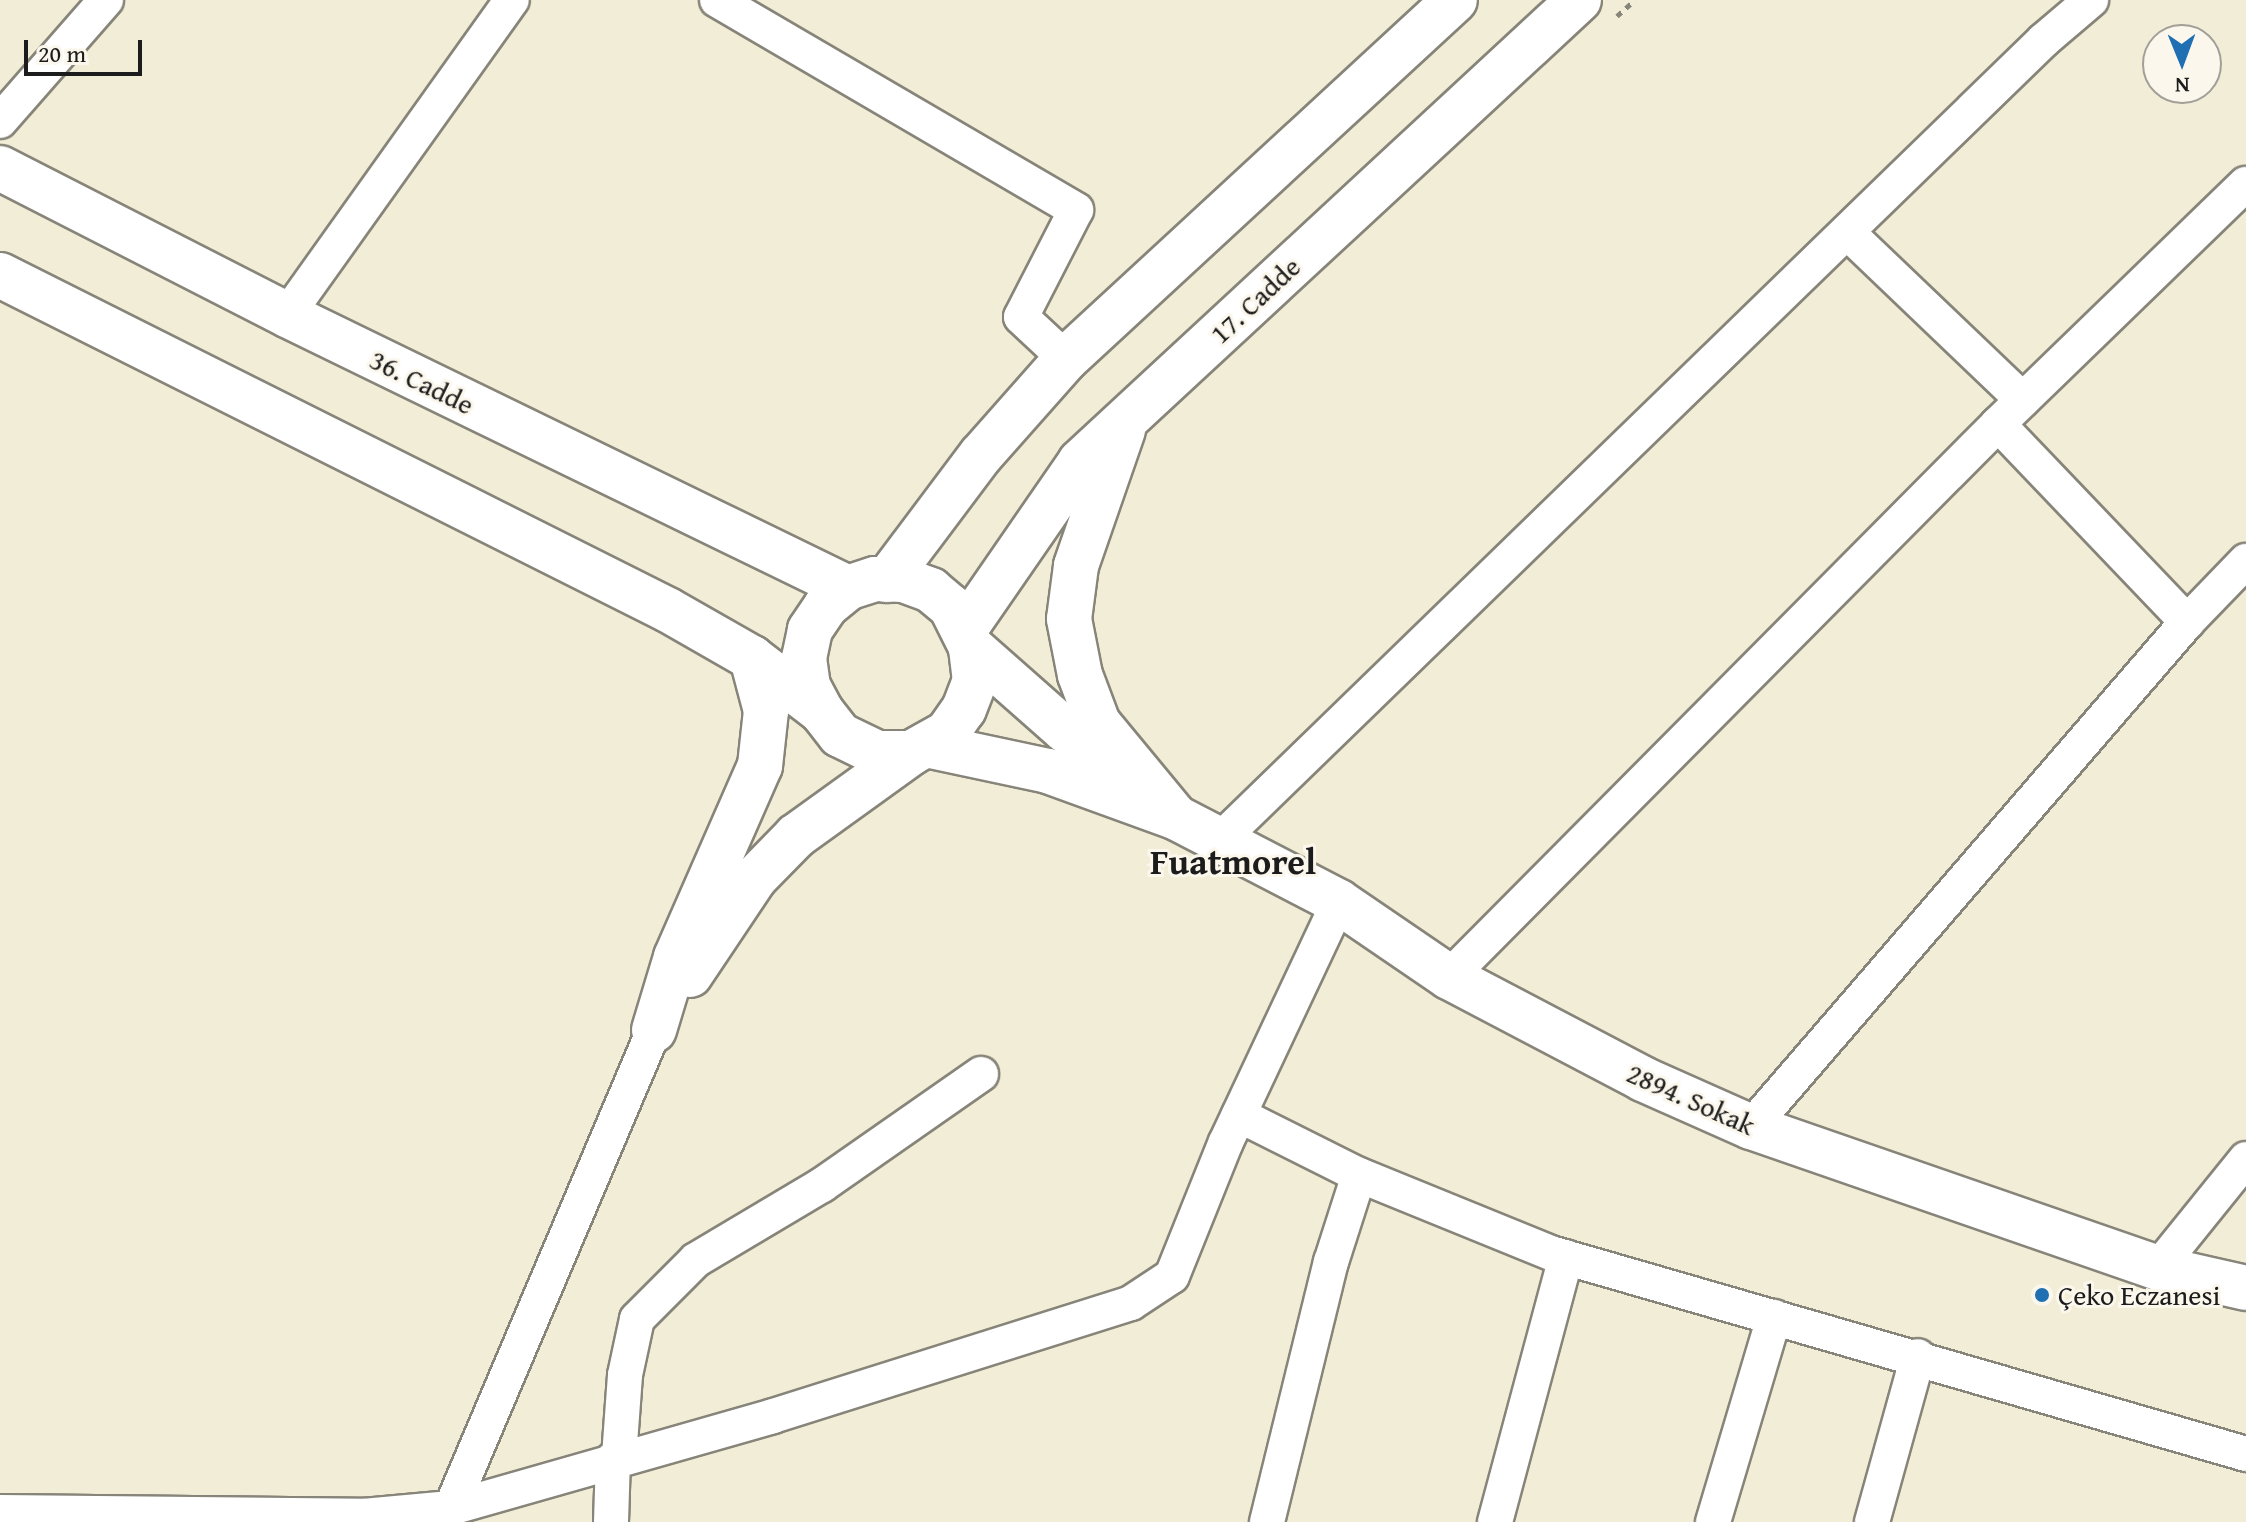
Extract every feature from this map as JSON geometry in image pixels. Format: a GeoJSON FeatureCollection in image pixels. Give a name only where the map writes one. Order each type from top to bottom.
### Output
{"type":"FeatureCollection","features":[{"type":"Feature","properties":{"kind":"street"},"geometry":{"type":"LineString","coordinates":[[0,121],[106,0]]}},
{"type":"Feature","properties":{"kind":"street"},"geometry":{"type":"LineString","coordinates":[[287,315],[512,0]]}},
{"type":"Feature","properties":{"kind":"street"},"geometry":{"type":"LineString","coordinates":[[717,0],[1076,210],[1021,317],[1066,359]]}},
{"type":"Feature","properties":{"kind":"street"},"geometry":{"type":"LineString","coordinates":[[1177,818],[1048,771],[918,749],[877,753],[840,735],[822,712],[808,686],[804,658],[810,630],[826,606],[868,584],[1066,359],[1455,0]]}},
{"type":"Feature","properties":{"kind":"street","name":"17. Cadde"},"geometry":{"type":"LineString","coordinates":[[968,638],[1080,462],[1579,0]]}},
{"type":"Feature","properties":{"kind":"street"},"geometry":{"type":"LineString","coordinates":[[1221,839],[2091,0]]}},
{"type":"Feature","properties":{"kind":"street","name":"36. Cadde"},"geometry":{"type":"LineString","coordinates":[[0,168],[287,315],[868,584]]}},
{"type":"Feature","properties":{"kind":"street"},"geometry":{"type":"LineString","coordinates":[[1449,977],[1998,424],[2246,184]]}},
{"type":"Feature","properties":{"kind":"street"},"geometry":{"type":"LineString","coordinates":[[1847,232],[2023,400]]}},
{"type":"Feature","properties":{"kind":"street"},"geometry":{"type":"LineString","coordinates":[[0,275],[668,610],[752,658],[822,712]]}},
{"type":"Feature","properties":{"kind":"street"},"geometry":{"type":"LineString","coordinates":[[1128,418],[1080,552],[1069,619],[1080,675],[1098,723],[1177,818]]}},
{"type":"Feature","properties":{"kind":"street"},"geometry":{"type":"LineString","coordinates":[[1998,424],[2187,622]]}},
{"type":"Feature","properties":{"kind":"street"},"geometry":{"type":"LineString","coordinates":[[1751,1127],[2187,622],[2246,561]]}},
{"type":"Feature","properties":{"kind":"street"},"geometry":{"type":"LineString","coordinates":[[868,584],[931,590],[968,638],[1065,730],[1177,818]]}},
{"type":"Feature","properties":{"kind":"street"},"geometry":{"type":"LineString","coordinates":[[654,1030],[755,878],[796,836],[918,749],[947,733],[964,709],[975,681],[968,638]]}},
{"type":"Feature","properties":{"kind":"street"},"geometry":{"type":"LineString","coordinates":[[451,1508],[654,1030],[676,957],[760,766],[766,711],[752,658]]}},
{"type":"Feature","properties":{"kind":"street","name":"2894. Sokak"},"geometry":{"type":"LineString","coordinates":[[1177,818],[1339,902],[1449,977],[1643,1079],[1751,1127],[2158,1268],[2246,1288]]}},
{"type":"Feature","properties":{"kind":"street"},"geometry":{"type":"LineString","coordinates":[[0,1512],[348,1516],[451,1508],[616,1458],[773,1416],[1131,1303],[1172,1276],[1239,1115],[1339,902]]}},
{"type":"Feature","properties":{"kind":"street"},"geometry":{"type":"LineString","coordinates":[[611,1522],[625,1375],[637,1319],[696,1260],[822,1185],[981,1074]]}},
{"type":"Feature","properties":{"kind":"street"},"geometry":{"type":"LineString","coordinates":[[1239,1115],[1359,1175],[1566,1257],[1918,1356],[2246,1454]]}},
{"type":"Feature","properties":{"kind":"street"},"geometry":{"type":"LineString","coordinates":[[2158,1268],[2246,1159]]}},
{"type":"Feature","properties":{"kind":"street"},"geometry":{"type":"LineString","coordinates":[[1267,1522],[1331,1262],[1359,1175]]}},
{"type":"Feature","properties":{"kind":"street"},"geometry":{"type":"LineString","coordinates":[[1495,1522],[1566,1257]]}},
{"type":"Feature","properties":{"kind":"street"},"geometry":{"type":"LineString","coordinates":[[1713,1522],[1774,1317]]}},
{"type":"Feature","properties":{"kind":"street"},"geometry":{"type":"LineString","coordinates":[[1872,1522],[1918,1356]]}},
{"type":"Feature","properties":{"kind":"place","name":"Çeko Eczanesi"},"geometry":{"type":"Point","coordinates":[2042,1295]}},
{"type":"Feature","properties":{"kind":"district","name":"Fuatmorel"},"geometry":{"type":"Point","coordinates":[1233,861]}}]}
